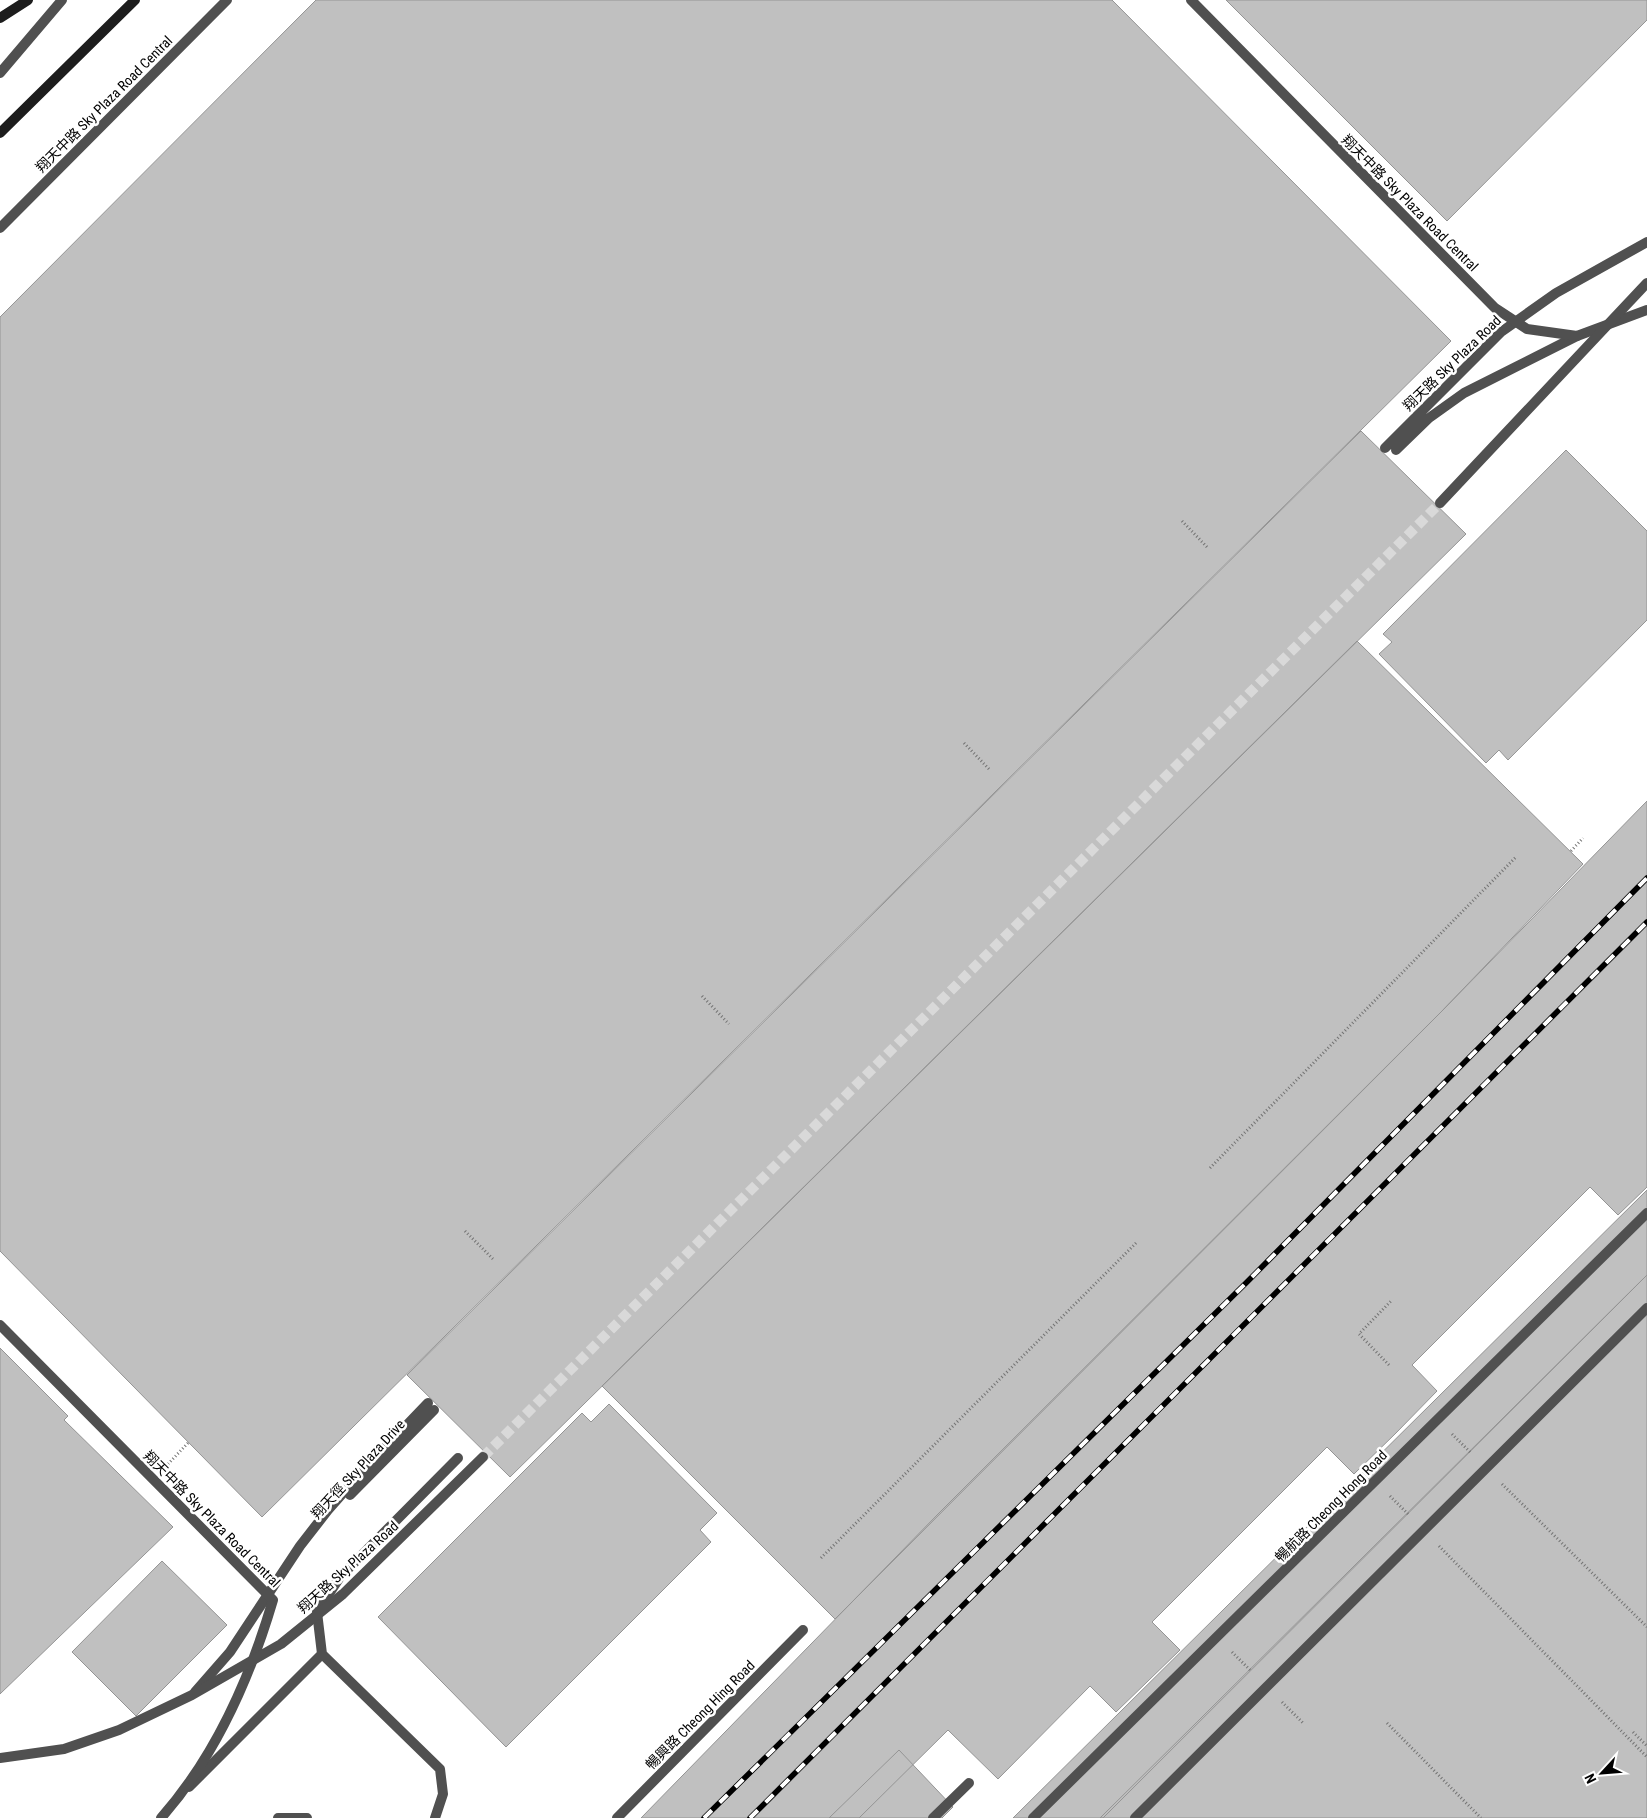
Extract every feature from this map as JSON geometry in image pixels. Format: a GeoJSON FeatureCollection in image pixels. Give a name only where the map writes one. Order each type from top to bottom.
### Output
{"type":"FeatureCollection","features":[{"type":"Feature","properties":{"kind":"main road"},"geometry":{"type":"LineString","coordinates":[[0,18],[28,0]]}},
{"type":"Feature","properties":{"kind":"main road"},"geometry":{"type":"LineString","coordinates":[[0,133],[135,0]]}},
{"type":"Feature","properties":{"kind":"street"},"geometry":{"type":"LineString","coordinates":[[0,73],[62,0]]}},
{"type":"Feature","properties":{"kind":"street","name":"翔天中路 Sky Plaza Road Central"},"geometry":{"type":"LineString","coordinates":[[0,228],[227,0]]}},
{"type":"Feature","properties":{"kind":"street","name":"翔天中路 Sky Plaza Road Central"},"geometry":{"type":"LineString","coordinates":[[1191,0],[1495,308],[1527,329],[1577,336],[1647,310]]}},
{"type":"Feature","properties":{"kind":"street","name":"翔天路 Sky Plaza Road"},"geometry":{"type":"LineString","coordinates":[[1577,336],[1464,393],[1391,449],[1501,332],[1556,293],[1647,242]]}},
{"type":"Feature","properties":{"kind":"street"},"geometry":{"type":"LineString","coordinates":[[1440,503],[1647,283]]}},
{"type":"Feature","properties":{"kind":"street","name":"暢航路 Cheong Hong Road"},"geometry":{"type":"LineString","coordinates":[[1033,1818],[1647,1213]]}},
{"type":"Feature","properties":{"kind":"street"},"geometry":{"type":"LineString","coordinates":[[1135,1818],[1647,1308]]}},
{"type":"Feature","properties":{"kind":"street","name":"翔天中路 Sky Plaza Road Central"},"geometry":{"type":"LineString","coordinates":[[0,1325],[273,1600],[261,1641],[244,1681],[206,1758],[181,1795]]}},
{"type":"Feature","properties":{"kind":"street","name":"翔天路 Sky Plaza Road"},"geometry":{"type":"LineString","coordinates":[[192,1696],[230,1652],[300,1546],[328,1510],[358,1476],[431,1407]]}},
{"type":"Feature","properties":{"kind":"street","name":"翔天徑 Sky Plaza Drive"},"geometry":{"type":"LineString","coordinates":[[273,1600],[326,1521],[431,1407]]}},
{"type":"Feature","properties":{"kind":"street","name":"翔天路 Sky Plaza Road"},"geometry":{"type":"LineString","coordinates":[[0,1758],[64,1749],[119,1730],[192,1696],[281,1644],[343,1594],[483,1457]]}},
{"type":"Feature","properties":{"kind":"street"},"geometry":{"type":"LineString","coordinates":[[435,1818],[442,1794],[440,1769],[322,1654],[317,1612],[340,1577],[458,1458]]}},
{"type":"Feature","properties":{"kind":"street","name":"暢興路 Cheong Hing Road"},"geometry":{"type":"LineString","coordinates":[[617,1818],[803,1630]]}},
{"type":"Feature","properties":{"kind":"street","name":"翔天中路 Sky Plaza Road Central"},"geometry":{"type":"LineString","coordinates":[[161,1818],[181,1795],[322,1654]]}},
{"type":"Feature","properties":{"kind":"street"},"geometry":{"type":"LineString","coordinates":[[0,1753],[15,1756]]}},
{"type":"Feature","properties":{"kind":"street"},"geometry":{"type":"LineString","coordinates":[[933,1818],[969,1783]]}},
{"type":"Feature","properties":{"kind":"street"},"geometry":{"type":"LineString","coordinates":[[278,1818],[307,1818]]}},
{"type":"Feature","properties":{"kind":"path"},"geometry":{"type":"LineString","coordinates":[[1182,521],[1207,547]]}},
{"type":"Feature","properties":{"kind":"path"},"geometry":{"type":"LineString","coordinates":[[964,743],[989,769]]}},
{"type":"Feature","properties":{"kind":"path"},"geometry":{"type":"LineString","coordinates":[[1571,851],[1584,838]]}},
{"type":"Feature","properties":{"kind":"path"},"geometry":{"type":"LineString","coordinates":[[1210,1168],[1516,857]]}},
{"type":"Feature","properties":{"kind":"path"},"geometry":{"type":"LineString","coordinates":[[702,996],[729,1024]]}},
{"type":"Feature","properties":{"kind":"path"},"geometry":{"type":"LineString","coordinates":[[465,1231],[494,1259]]}},
{"type":"Feature","properties":{"kind":"path"},"geometry":{"type":"LineString","coordinates":[[821,1558],[1136,1243]]}},
{"type":"Feature","properties":{"kind":"path"},"geometry":{"type":"LineString","coordinates":[[1390,1365],[1359,1334],[1391,1301]]}},
{"type":"Feature","properties":{"kind":"path"},"geometry":{"type":"LineString","coordinates":[[1451,1434],[1472,1454]]}},
{"type":"Feature","properties":{"kind":"path"},"geometry":{"type":"LineString","coordinates":[[1500,1482],[1647,1627]]}},
{"type":"Feature","properties":{"kind":"path"},"geometry":{"type":"LineString","coordinates":[[1390,1495],[1410,1516]]}},
{"type":"Feature","properties":{"kind":"path"},"geometry":{"type":"LineString","coordinates":[[1438,1545],[1647,1757]]}},
{"type":"Feature","properties":{"kind":"path"},"geometry":{"type":"LineString","coordinates":[[1387,1723],[1481,1818]]}},
{"type":"Feature","properties":{"kind":"path"},"geometry":{"type":"LineString","coordinates":[[1633,1732],[1647,1746]]}},
{"type":"Feature","properties":{"kind":"building"},"geometry":{"type":"Polygon","coordinates":[[[316,0],[1112,0],[1451,341],[262,1517],[0,1251],[0,317],[316,0]]]}},
{"type":"Feature","properties":{"kind":"building"},"geometry":{"type":"Polygon","coordinates":[[[1226,0],[1647,0],[1647,20],[1447,221],[1226,0]]]}},
{"type":"Feature","properties":{"kind":"building"},"geometry":{"type":"Polygon","coordinates":[[[1361,431],[1466,534],[510,1477],[407,1375],[1361,431]]]}},
{"type":"Feature","properties":{"kind":"building"},"geometry":{"type":"Polygon","coordinates":[[[1566,450],[1647,531],[1647,620],[1508,760],[1499,750],[1486,763],[1379,654],[1392,642],[1383,634],[1566,450]]]}},
{"type":"Feature","properties":{"kind":"building"},"geometry":{"type":"Polygon","coordinates":[[[1357,641],[1583,864],[1442,1011],[835,1619],[602,1386],[1357,641]]]}},
{"type":"Feature","properties":{"kind":"building"},"geometry":{"type":"Polygon","coordinates":[[[1647,801],[1647,1187],[1618,1215],[1590,1187],[1412,1365],[1437,1391],[1354,1474],[1327,1447],[1152,1622],[1180,1650],[1116,1712],[1090,1686],[998,1779],[948,1730],[859,1818],[641,1818],[939,1513],[1442,1011],[1647,801]]]}},
{"type":"Feature","properties":{"kind":"building"},"geometry":{"type":"Polygon","coordinates":[[[1647,1190],[1647,1275],[1103,1818],[1013,1818],[1647,1190]]]}},
{"type":"Feature","properties":{"kind":"building"},"geometry":{"type":"Polygon","coordinates":[[[1647,1275],[1647,1818],[1100,1818],[1200,1719],[1647,1275]]]}},
{"type":"Feature","properties":{"kind":"building"},"geometry":{"type":"Polygon","coordinates":[[[0,1348],[68,1416],[64,1420],[173,1527],[0,1694],[0,1348]]]}},
{"type":"Feature","properties":{"kind":"building"},"geometry":{"type":"Polygon","coordinates":[[[609,1404],[717,1513],[700,1530],[711,1542],[506,1747],[378,1617],[582,1413],[591,1422],[609,1404]]]}},
{"type":"Feature","properties":{"kind":"building"},"geometry":{"type":"Polygon","coordinates":[[[162,1561],[227,1625],[136,1716],[72,1652],[162,1561]]]}},
{"type":"Feature","properties":{"kind":"building"},"geometry":{"type":"Polygon","coordinates":[[[899,1750],[953,1807],[942,1818],[829,1818],[899,1750]]]}},
{"type":"Feature","properties":{"kind":"tunnel"},"geometry":{"type":"LineString","coordinates":[[483,1457],[1440,503]]}},
{"type":"Feature","properties":{"kind":"railway"},"geometry":{"type":"LineString","coordinates":[[704,1818],[1247,1282],[1647,878]]}},
{"type":"Feature","properties":{"kind":"railway"},"geometry":{"type":"LineString","coordinates":[[750,1818],[1647,922]]}}]}
